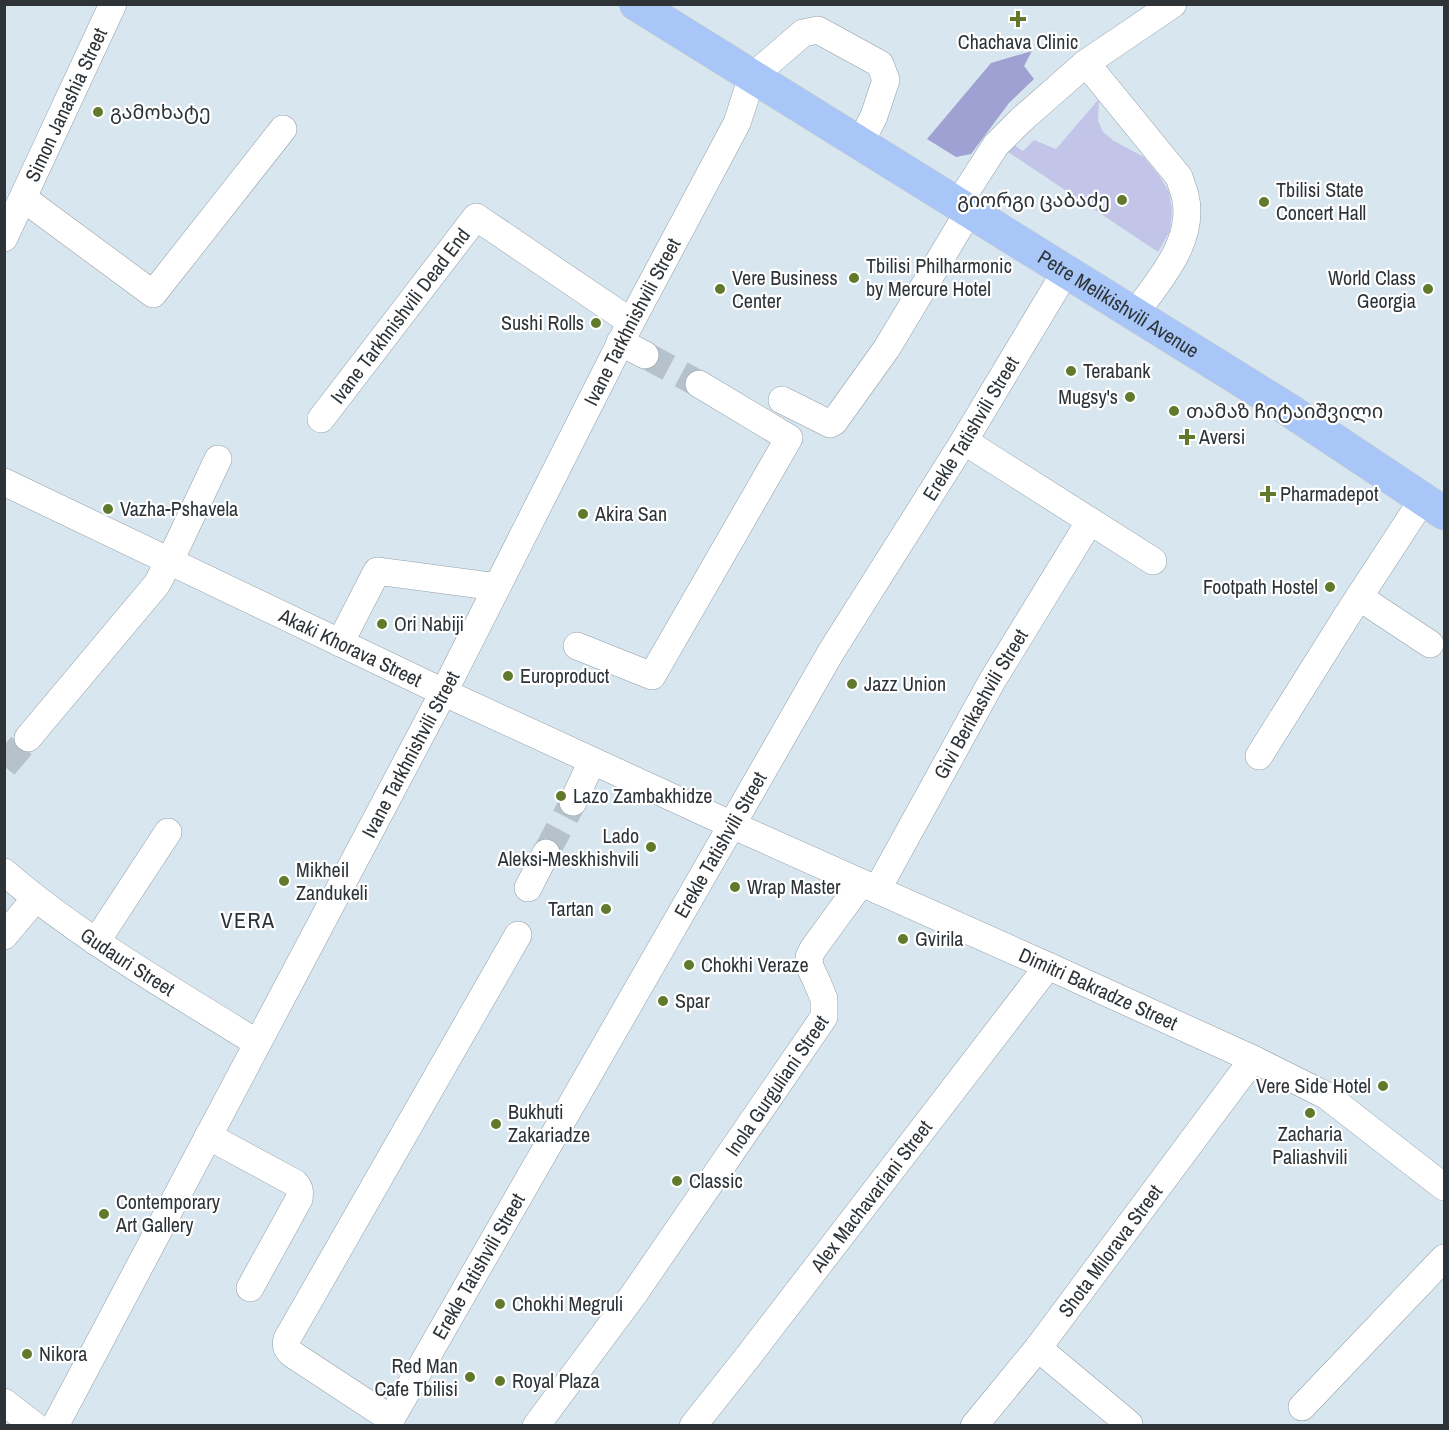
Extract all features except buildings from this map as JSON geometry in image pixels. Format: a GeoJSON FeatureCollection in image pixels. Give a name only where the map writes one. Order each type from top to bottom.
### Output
{"type":"FeatureCollection","features":[{"type":"Feature","properties":{"kind":"main road","name":"Petre Melikishvili Avenue"},"geometry":{"type":"LineString","coordinates":[[636,4],[1289,410],[1434,506]]}},
{"type":"Feature","properties":{"kind":"street","name":"Simon Janashia Street"},"geometry":{"type":"LineString","coordinates":[[4,238],[113,4]]}},
{"type":"Feature","properties":{"kind":"street"},"geometry":{"type":"LineString","coordinates":[[782,400],[830,424],[834,422],[887,348],[1000,140],[1086,63],[1173,4]]}},
{"type":"Feature","properties":{"kind":"street"},"geometry":{"type":"LineString","coordinates":[[752,77],[803,33],[818,30],[880,64],[886,80],[874,116],[860,144]]}},
{"type":"Feature","properties":{"kind":"street"},"geometry":{"type":"LineString","coordinates":[[1086,63],[1179,177],[1185,196],[1184,236],[1172,261],[1134,315]]}},
{"type":"Feature","properties":{"kind":"street","name":"Ivane Tarkhnishvili Street"},"geometry":{"type":"LineString","coordinates":[[55,1425],[443,692],[626,332],[737,123],[752,77]]}},
{"type":"Feature","properties":{"kind":"street"},"geometry":{"type":"LineString","coordinates":[[23,198],[153,294],[283,129]]}},
{"type":"Feature","properties":{"kind":"street","name":"Ivane Tarkhnishvili Dead End"},"geometry":{"type":"LineString","coordinates":[[321,419],[476,217],[626,332]]}},
{"type":"Feature","properties":{"kind":"street","name":"Erekle Tatishvili Street"},"geometry":{"type":"LineString","coordinates":[[389,1422],[831,652],[964,441],[1066,272]]}},
{"type":"Feature","properties":{"kind":"street"},"geometry":{"type":"LineString","coordinates":[[626,332],[645,355]]}},
{"type":"Feature","properties":{"kind":"street"},"geometry":{"type":"LineString","coordinates":[[577,646],[652,676],[789,438],[699,384]]}},
{"type":"Feature","properties":{"kind":"street"},"geometry":{"type":"LineString","coordinates":[[964,441],[1153,561]]}},
{"type":"Feature","properties":{"kind":"street"},"geometry":{"type":"LineString","coordinates":[[28,738],[157,584],[218,459]]}},
{"type":"Feature","properties":{"kind":"street","name":"Akaki Khorava Street"},"geometry":{"type":"LineString","coordinates":[[4,482],[443,692],[732,825]]}},
{"type":"Feature","properties":{"kind":"street"},"geometry":{"type":"LineString","coordinates":[[1259,756],[1359,597],[1434,506]]}},
{"type":"Feature","properties":{"kind":"street","name":"Givi Berikashvili Street"},"geometry":{"type":"LineString","coordinates":[[869,887],[1090,521]]}},
{"type":"Feature","properties":{"kind":"street"},"geometry":{"type":"LineString","coordinates":[[340,643],[377,572],[497,587]]}},
{"type":"Feature","properties":{"kind":"street"},"geometry":{"type":"LineString","coordinates":[[1359,597],[1430,644]]}},
{"type":"Feature","properties":{"kind":"street"},"geometry":{"type":"LineString","coordinates":[[573,802],[592,760]]}},
{"type":"Feature","properties":{"kind":"street","name":"Dimitri Bakradze Street"},"geometry":{"type":"LineString","coordinates":[[732,825],[1253,1059],[1327,1096],[1444,1187]]}},
{"type":"Feature","properties":{"kind":"street"},"geometry":{"type":"LineString","coordinates":[[96,942],[168,832]]}},
{"type":"Feature","properties":{"kind":"street"},"geometry":{"type":"LineString","coordinates":[[528,888],[546,853]]}},
{"type":"Feature","properties":{"kind":"street","name":"Gudauri Street"},"geometry":{"type":"LineString","coordinates":[[4,872],[35,899],[96,942],[258,1043]]}},
{"type":"Feature","properties":{"kind":"street","name":"Inola Gurguliani Street"},"geometry":{"type":"LineString","coordinates":[[536,1425],[634,1294],[824,1017],[824,999],[810,967],[809,957],[813,949],[869,887]]}},
{"type":"Feature","properties":{"kind":"street"},"geometry":{"type":"LineString","coordinates":[[4,936],[35,899]]}},
{"type":"Feature","properties":{"kind":"street"},"geometry":{"type":"LineString","coordinates":[[389,1422],[292,1354],[286,1344],[518,935]]}},
{"type":"Feature","properties":{"kind":"street","name":"Alex Machavariani Street"},"geometry":{"type":"LineString","coordinates":[[693,1425],[1048,966]]}},
{"type":"Feature","properties":{"kind":"street","name":"Shota Milorava Street"},"geometry":{"type":"LineString","coordinates":[[974,1425],[1038,1348],[1253,1059]]}},
{"type":"Feature","properties":{"kind":"street"},"geometry":{"type":"LineString","coordinates":[[208,1136],[295,1183],[299,1188],[298,1199],[250,1288]]}},
{"type":"Feature","properties":{"kind":"street"},"geometry":{"type":"LineString","coordinates":[[1302,1407],[1444,1258]]}},
{"type":"Feature","properties":{"kind":"street"},"geometry":{"type":"LineString","coordinates":[[1038,1348],[1129,1424],[1127,1425]]}},
{"type":"Feature","properties":{"kind":"street"},"geometry":{"type":"LineString","coordinates":[[4,1402],[35,1425]]}},
{"type":"Feature","properties":{"kind":"shaded area"},"geometry":{"type":"Polygon","coordinates":[[[1032,51],[1024,66],[1034,79],[1009,103],[971,154],[956,157],[927,139],[991,63],[1032,51]]]}},
{"type":"Feature","properties":{"kind":"shaded area"},"geometry":{"type":"Polygon","coordinates":[[[1099,99],[1098,121],[1103,132],[1114,141],[1144,157],[1169,192],[1172,210],[1170,231],[1158,252],[1005,150],[1010,142],[1023,151],[1034,140],[1056,149],[1099,99]]]}},
{"type":"Feature","properties":{"kind":"tunnel"},"geometry":{"type":"LineString","coordinates":[[645,355],[699,384]]}},
{"type":"Feature","properties":{"kind":"tunnel"},"geometry":{"type":"LineString","coordinates":[[4,766],[28,738]]}},
{"type":"Feature","properties":{"kind":"tunnel"},"geometry":{"type":"LineString","coordinates":[[546,853],[573,802]]}},
{"type":"Feature","properties":{"kind":"place","name":"Chachava Clinic"},"geometry":{"type":"Point","coordinates":[1018,19]}},
{"type":"Feature","properties":{"kind":"place","name":"გამოხატე"},"geometry":{"type":"Point","coordinates":[98,112]}},
{"type":"Feature","properties":{"kind":"place","name":"გიორგი ცაბაძე"},"geometry":{"type":"Point","coordinates":[1122,200]}},
{"type":"Feature","properties":{"kind":"place","name":"Tbilisi State Concert Hall"},"geometry":{"type":"Point","coordinates":[1264,202]}},
{"type":"Feature","properties":{"kind":"place","name":"Tbilisi Philharmonic by Mercure Hotel"},"geometry":{"type":"Point","coordinates":[854,278]}},
{"type":"Feature","properties":{"kind":"place","name":"Vere Business Center"},"geometry":{"type":"Point","coordinates":[720,289]}},
{"type":"Feature","properties":{"kind":"place","name":"World Class Georgia"},"geometry":{"type":"Point","coordinates":[1428,289]}},
{"type":"Feature","properties":{"kind":"place","name":"Sushi Rolls"},"geometry":{"type":"Point","coordinates":[596,323]}},
{"type":"Feature","properties":{"kind":"place","name":"Terabank"},"geometry":{"type":"Point","coordinates":[1071,371]}},
{"type":"Feature","properties":{"kind":"place","name":"Mugsy's"},"geometry":{"type":"Point","coordinates":[1130,397]}},
{"type":"Feature","properties":{"kind":"place","name":"თამაზ ჩიტაიშვილი"},"geometry":{"type":"Point","coordinates":[1174,411]}},
{"type":"Feature","properties":{"kind":"place","name":"Aversi"},"geometry":{"type":"Point","coordinates":[1187,437]}},
{"type":"Feature","properties":{"kind":"place","name":"Pharmadepot"},"geometry":{"type":"Point","coordinates":[1268,494]}},
{"type":"Feature","properties":{"kind":"place","name":"Vazha-Pshavela"},"geometry":{"type":"Point","coordinates":[108,509]}},
{"type":"Feature","properties":{"kind":"place","name":"Akira San"},"geometry":{"type":"Point","coordinates":[583,514]}},
{"type":"Feature","properties":{"kind":"place","name":"Footpath Hostel"},"geometry":{"type":"Point","coordinates":[1330,587]}},
{"type":"Feature","properties":{"kind":"place","name":"Ori Nabiji"},"geometry":{"type":"Point","coordinates":[382,624]}},
{"type":"Feature","properties":{"kind":"place","name":"Europroduct"},"geometry":{"type":"Point","coordinates":[508,676]}},
{"type":"Feature","properties":{"kind":"place","name":"Jazz Union"},"geometry":{"type":"Point","coordinates":[852,684]}},
{"type":"Feature","properties":{"kind":"place","name":"Lazo Zambakhidze"},"geometry":{"type":"Point","coordinates":[561,796]}},
{"type":"Feature","properties":{"kind":"place","name":"Lado Aleksi-Meskhishvili"},"geometry":{"type":"Point","coordinates":[651,847]}},
{"type":"Feature","properties":{"kind":"place","name":"Mikheil Zandukeli"},"geometry":{"type":"Point","coordinates":[284,881]}},
{"type":"Feature","properties":{"kind":"place","name":"Wrap Master"},"geometry":{"type":"Point","coordinates":[735,887]}},
{"type":"Feature","properties":{"kind":"place","name":"Tartan"},"geometry":{"type":"Point","coordinates":[606,909]}},
{"type":"Feature","properties":{"kind":"place","name":"Gvirila"},"geometry":{"type":"Point","coordinates":[903,939]}},
{"type":"Feature","properties":{"kind":"place","name":"Chokhi Veraze"},"geometry":{"type":"Point","coordinates":[689,965]}},
{"type":"Feature","properties":{"kind":"place","name":"Spar"},"geometry":{"type":"Point","coordinates":[663,1001]}},
{"type":"Feature","properties":{"kind":"place","name":"Vere Side Hotel"},"geometry":{"type":"Point","coordinates":[1383,1086]}},
{"type":"Feature","properties":{"kind":"place","name":"Zacharia Paliashvili"},"geometry":{"type":"Point","coordinates":[1310,1113]}},
{"type":"Feature","properties":{"kind":"place","name":"Bukhuti Zakariadze"},"geometry":{"type":"Point","coordinates":[496,1124]}},
{"type":"Feature","properties":{"kind":"place","name":"Classic"},"geometry":{"type":"Point","coordinates":[677,1181]}},
{"type":"Feature","properties":{"kind":"place","name":"Contemporary Art Gallery"},"geometry":{"type":"Point","coordinates":[104,1214]}},
{"type":"Feature","properties":{"kind":"place","name":"Chokhi Megruli"},"geometry":{"type":"Point","coordinates":[500,1304]}},
{"type":"Feature","properties":{"kind":"place","name":"Nikora"},"geometry":{"type":"Point","coordinates":[27,1354]}},
{"type":"Feature","properties":{"kind":"place","name":"Red Man Cafe Tbilisi"},"geometry":{"type":"Point","coordinates":[470,1377]}},
{"type":"Feature","properties":{"kind":"place","name":"Royal Plaza"},"geometry":{"type":"Point","coordinates":[500,1381]}},
{"type":"Feature","properties":{"kind":"district","name":"VERA"},"geometry":{"type":"Point","coordinates":[248,920]}}]}
